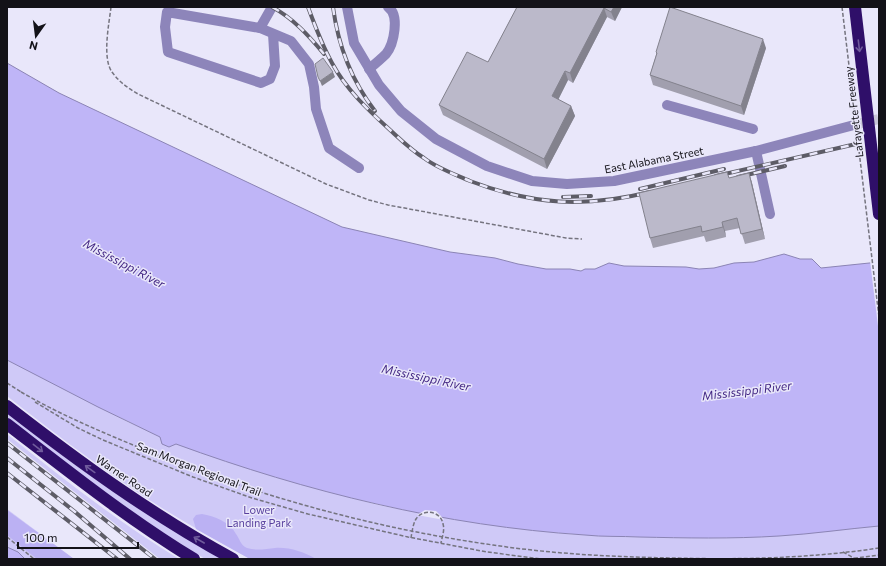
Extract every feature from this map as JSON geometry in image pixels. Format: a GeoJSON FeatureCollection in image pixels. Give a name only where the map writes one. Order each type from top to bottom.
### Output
{"type":"FeatureCollection","features":[{"type":"Feature","properties":{"kind":"highway","name":"Lafayette Freeway"},"geometry":{"type":"LineString","coordinates":[[855,7],[879,214]]}},
{"type":"Feature","properties":{"kind":"highway","name":"Warner Road"},"geometry":{"type":"LineString","coordinates":[[7,406],[66,452],[117,488],[173,525],[233,559]]}},
{"type":"Feature","properties":{"kind":"highway"},"geometry":{"type":"LineString","coordinates":[[7,424],[110,504],[194,559]]}},
{"type":"Feature","properties":{"kind":"street"},"geometry":{"type":"LineString","coordinates":[[260,28],[272,7]]}},
{"type":"Feature","properties":{"kind":"street","name":"East Alabama Street"},"geometry":{"type":"LineString","coordinates":[[347,7],[354,43],[379,85],[401,111],[436,139],[487,166],[532,181],[567,184],[614,181],[756,150],[855,124]]}},
{"type":"Feature","properties":{"kind":"street"},"geometry":{"type":"LineString","coordinates":[[369,69],[386,53],[395,28],[392,14],[388,7]]}},
{"type":"Feature","properties":{"kind":"street"},"geometry":{"type":"LineString","coordinates":[[273,34],[275,66],[270,79],[261,84],[168,52],[165,27],[167,12],[260,28],[290,41],[309,64],[314,87],[316,109],[329,148],[359,168]]}},
{"type":"Feature","properties":{"kind":"street"},"geometry":{"type":"LineString","coordinates":[[667,105],[753,129]]}},
{"type":"Feature","properties":{"kind":"street"},"geometry":{"type":"LineString","coordinates":[[756,150],[770,214]]}},
{"type":"Feature","properties":{"kind":"path"},"geometry":{"type":"LineString","coordinates":[[111,7],[106,53],[111,71],[123,84],[138,94],[326,184],[369,200],[388,205],[550,235],[582,239]]}},
{"type":"Feature","properties":{"kind":"path"},"geometry":{"type":"LineString","coordinates":[[842,7],[879,317]]}},
{"type":"Feature","properties":{"kind":"path","name":"Sam Morgan Regional Trail"},"geometry":{"type":"LineString","coordinates":[[7,383],[62,418],[96,437],[219,487],[258,500],[411,538],[488,552],[542,559]]}},
{"type":"Feature","properties":{"kind":"path"},"geometry":{"type":"LineString","coordinates":[[21,392],[58,413],[219,479],[318,508],[442,537],[482,544],[534,550],[591,555],[659,558],[730,558],[843,552],[879,548]]}},
{"type":"Feature","properties":{"kind":"path"},"geometry":{"type":"LineString","coordinates":[[411,538],[414,524],[420,515],[425,512],[432,512],[438,515],[442,520],[444,530],[441,543]]}},
{"type":"Feature","properties":{"kind":"path"},"geometry":{"type":"LineString","coordinates":[[7,537],[34,559]]}},
{"type":"Feature","properties":{"kind":"path"},"geometry":{"type":"LineString","coordinates":[[843,552],[854,559]]}},
{"type":"Feature","properties":{"kind":"path"},"geometry":{"type":"LineString","coordinates":[[848,559],[879,555]]}},
{"type":"Feature","properties":{"kind":"green space","name":"Lower Landing Park"},"geometry":{"type":"Polygon","coordinates":[[[7,359],[128,422],[185,447],[277,477],[378,505],[445,518],[566,534],[680,538],[779,536],[879,526],[879,559],[250,559],[140,494],[72,446],[7,396],[7,359]]]}},
{"type":"Feature","properties":{"kind":"green space"},"geometry":{"type":"Polygon","coordinates":[[[7,413],[111,490],[221,559],[205,559],[106,494],[7,417],[7,413]]]}},
{"type":"Feature","properties":{"kind":"green space"},"geometry":{"type":"Polygon","coordinates":[[[7,434],[112,515],[179,559],[160,559],[7,439],[7,434]]]}},
{"type":"Feature","properties":{"kind":"green space"},"geometry":{"type":"Polygon","coordinates":[[[7,509],[74,559],[7,559],[7,509]]]}},
{"type":"Feature","properties":{"kind":"shaded area"},"geometry":{"type":"Polygon","coordinates":[[[7,510],[74,559],[37,559],[7,535],[7,510]]]}},
{"type":"Feature","properties":{"kind":"shaded area"},"geometry":{"type":"Polygon","coordinates":[[[202,514],[212,516],[230,526],[243,545],[247,548],[257,550],[286,548],[301,552],[316,559],[250,559],[196,529],[193,519],[196,515],[202,514]]]}},
{"type":"Feature","properties":{"kind":"water","name":"Mississippi River"},"geometry":{"type":"Polygon","coordinates":[[[7,63],[59,93],[342,227],[450,252],[495,258],[546,269],[570,269],[581,271],[585,269],[595,269],[609,263],[624,266],[686,267],[699,269],[714,268],[734,263],[754,262],[784,254],[800,259],[812,259],[821,268],[879,262],[879,526],[761,537],[674,538],[598,536],[480,524],[429,515],[326,492],[225,461],[176,444],[169,447],[162,444],[160,437],[7,360],[7,63]]]}},
{"type":"Feature","properties":{"kind":"water"},"geometry":{"type":"Polygon","coordinates":[[[7,547],[18,552],[25,559],[7,559],[7,547]]]}},
{"type":"Feature","properties":{"kind":"pier"},"geometry":{"type":"Polygon","coordinates":[[[879,260],[879,334],[870,261],[879,260]]]}},
{"type":"Feature","properties":{"kind":"pier"},"geometry":{"type":"Polygon","coordinates":[[[425,510],[436,511],[444,520],[417,515],[425,510]]]}},
{"type":"Feature","properties":{"kind":"building"},"geometry":{"type":"Polygon","coordinates":[[[517,7],[614,7],[611,12],[604,8],[570,73],[565,71],[552,96],[571,106],[544,159],[439,105],[467,52],[488,62],[517,7]]]}},
{"type":"Feature","properties":{"kind":"building"},"geometry":{"type":"Polygon","coordinates":[[[670,7],[763,39],[741,106],[650,75],[670,7]]]}},
{"type":"Feature","properties":{"kind":"building"},"geometry":{"type":"Polygon","coordinates":[[[323,58],[333,72],[320,81],[315,64],[323,58]]]}},
{"type":"Feature","properties":{"kind":"building"},"geometry":{"type":"Polygon","coordinates":[[[727,172],[729,178],[749,173],[762,229],[741,234],[737,218],[722,222],[723,227],[702,232],[701,226],[650,238],[639,193],[727,172]]]}},
{"type":"Feature","properties":{"kind":"tunnel"},"geometry":{"type":"LineString","coordinates":[[854,125],[879,119]]}},
{"type":"Feature","properties":{"kind":"railway"},"geometry":{"type":"LineString","coordinates":[[272,7],[280,11],[294,22],[324,54]]}},
{"type":"Feature","properties":{"kind":"railway"},"geometry":{"type":"LineString","coordinates":[[308,7],[328,56],[350,90],[401,140],[434,165],[470,181],[493,189],[516,195],[559,202],[603,200],[650,192]]}},
{"type":"Feature","properties":{"kind":"railway"},"geometry":{"type":"LineString","coordinates":[[333,7],[338,35],[347,62],[359,87],[375,111]]}},
{"type":"Feature","properties":{"kind":"railway"},"geometry":{"type":"LineString","coordinates":[[716,176],[856,144]]}},
{"type":"Feature","properties":{"kind":"railway"},"geometry":{"type":"LineString","coordinates":[[738,177],[785,166]]}},
{"type":"Feature","properties":{"kind":"railway"},"geometry":{"type":"LineString","coordinates":[[640,189],[724,169]]}},
{"type":"Feature","properties":{"kind":"railway"},"geometry":{"type":"LineString","coordinates":[[563,197],[591,196]]}},
{"type":"Feature","properties":{"kind":"railway"},"geometry":{"type":"LineString","coordinates":[[7,443],[155,559]]}},
{"type":"Feature","properties":{"kind":"railway"},"geometry":{"type":"LineString","coordinates":[[7,458],[74,511],[130,559]]}},
{"type":"Feature","properties":{"kind":"railway"},"geometry":{"type":"LineString","coordinates":[[7,473],[117,559]]}}]}
